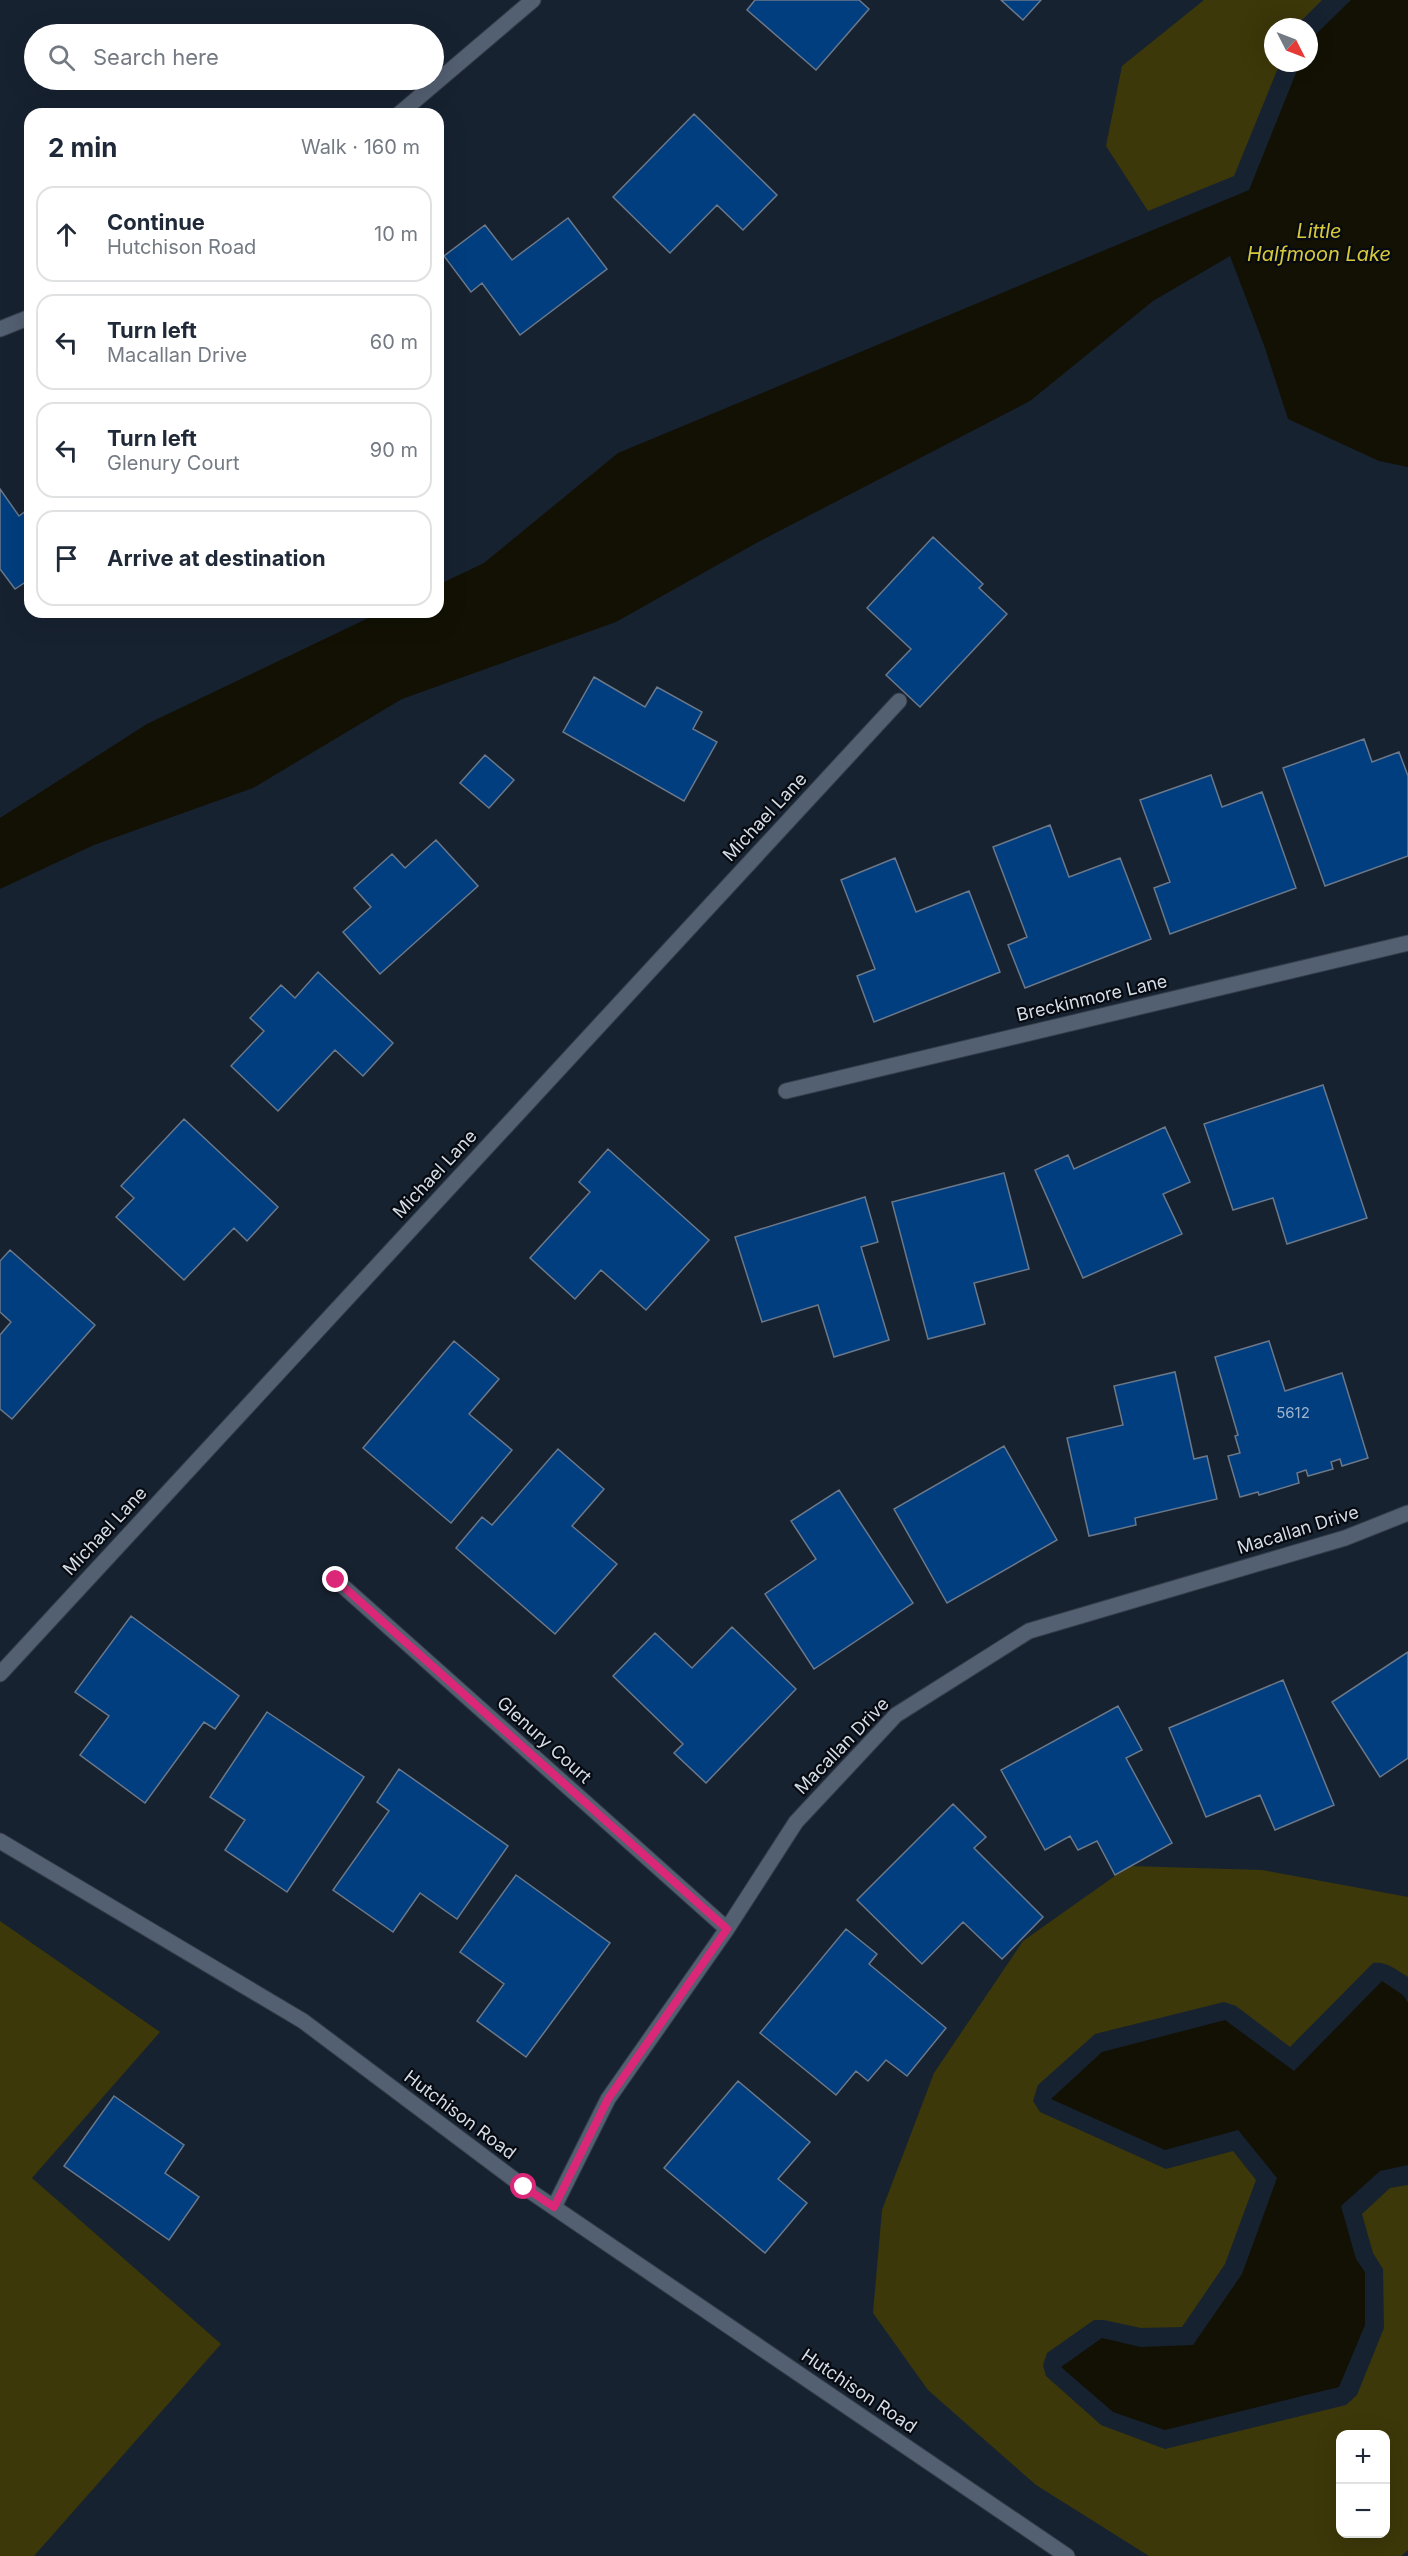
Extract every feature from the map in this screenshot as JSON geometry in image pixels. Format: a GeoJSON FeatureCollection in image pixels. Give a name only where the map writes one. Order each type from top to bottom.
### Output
{"type":"FeatureCollection","features":[{"type":"Feature","properties":{"kind":"street"},"geometry":{"type":"LineString","coordinates":[[444,76],[533,0]]}},
{"type":"Feature","properties":{"kind":"street"},"geometry":{"type":"LineString","coordinates":[[406,108],[427,90]]}},
{"type":"Feature","properties":{"kind":"street"},"geometry":{"type":"LineString","coordinates":[[0,329],[24,319]]}},
{"type":"Feature","properties":{"kind":"street","name":"Michael Lane"},"geometry":{"type":"LineString","coordinates":[[0,1674],[899,701]]}},
{"type":"Feature","properties":{"kind":"street","name":"Breckinmore Lane"},"geometry":{"type":"LineString","coordinates":[[786,1091],[1408,942]]}},
{"type":"Feature","properties":{"kind":"street","name":"Macallan Drive"},"geometry":{"type":"LineString","coordinates":[[554,2207],[608,2099],[727,1929],[796,1822],[896,1714],[1029,1631],[1345,1538],[1408,1514]]}},
{"type":"Feature","properties":{"kind":"street","name":"Glenury Court"},"geometry":{"type":"LineString","coordinates":[[336,1580],[727,1929]]}},
{"type":"Feature","properties":{"kind":"street","name":"Hutchison Road"},"geometry":{"type":"LineString","coordinates":[[0,1841],[303,2021],[554,2207],[1067,2556]]}},
{"type":"Feature","properties":{"kind":"shaded area"},"geometry":{"type":"Polygon","coordinates":[[[1204,0],[1322,0],[1304,18],[1264,18],[1264,72],[1276,72],[1234,176],[1148,211],[1106,146],[1122,66],[1204,0]]]}},
{"type":"Feature","properties":{"kind":"shaded area"},"geometry":{"type":"Polygon","coordinates":[[[1129,1866],[1262,1870],[1408,1897],[1408,1977],[1387,1965],[1373,1963],[1290,2047],[1236,2006],[1224,2002],[1095,2034],[1038,2085],[1033,2101],[1040,2112],[1166,2169],[1233,2151],[1256,2180],[1225,2264],[1182,2327],[1141,2328],[1094,2320],[1047,2353],[1043,2365],[1046,2376],[1101,2425],[1165,2449],[1346,2405],[1357,2395],[1384,2328],[1383,2269],[1373,2253],[1362,2214],[1390,2188],[1408,2185],[1408,2550],[1401,2556],[1149,2556],[1036,2485],[928,2390],[873,2313],[882,2210],[934,2073],[1023,1941],[1129,1866]]]}},
{"type":"Feature","properties":{"kind":"shaded area"},"geometry":{"type":"Polygon","coordinates":[[[0,1921],[160,2032],[32,2178],[221,2344],[34,2556],[0,2556],[0,1921]]]}},
{"type":"Feature","properties":{"kind":"water","name":"Little Halfmoon Lake"},"geometry":{"type":"Polygon","coordinates":[[[1351,0],[1408,0],[1408,467],[1379,461],[1288,419],[1264,345],[1230,256],[1153,301],[1030,401],[760,541],[616,622],[402,699],[253,788],[94,845],[0,889],[0,818],[147,724],[368,618],[444,618],[444,582],[484,563],[618,453],[1249,190],[1296,72],[1318,72],[1318,32],[1351,0]]]}},
{"type":"Feature","properties":{"kind":"water"},"geometry":{"type":"Polygon","coordinates":[[[1382,1981],[1403,1995],[1408,2003],[1408,2165],[1380,2171],[1341,2206],[1356,2259],[1365,2272],[1365,2325],[1339,2387],[1165,2430],[1113,2412],[1061,2367],[1102,2338],[1141,2347],[1193,2345],[1242,2274],[1277,2178],[1238,2130],[1165,2150],[1051,2099],[1102,2052],[1225,2020],[1294,2071],[1382,1981]]]}},
{"type":"Feature","properties":{"kind":"building"},"geometry":{"type":"Polygon","coordinates":[[[755,0],[859,0],[869,9],[816,70],[747,10],[755,0]]]}},
{"type":"Feature","properties":{"kind":"building"},"geometry":{"type":"Polygon","coordinates":[[[1001,0],[1041,0],[1023,20],[1001,0]]]}},
{"type":"Feature","properties":{"kind":"building"},"geometry":{"type":"Polygon","coordinates":[[[694,114],[777,195],[743,230],[717,205],[670,253],[613,197],[694,114]]]}},
{"type":"Feature","properties":{"kind":"building"},"geometry":{"type":"Polygon","coordinates":[[[568,218],[607,269],[520,335],[482,283],[471,292],[444,256],[485,225],[512,260],[568,218]]]}},
{"type":"Feature","properties":{"kind":"building"},"geometry":{"type":"Polygon","coordinates":[[[0,489],[19,516],[24,512],[24,583],[15,589],[0,569],[0,489]]]}},
{"type":"Feature","properties":{"kind":"building"},"geometry":{"type":"Polygon","coordinates":[[[933,537],[983,584],[979,588],[1007,614],[920,707],[886,675],[911,649],[867,608],[933,537]]]}},
{"type":"Feature","properties":{"kind":"building"},"geometry":{"type":"Polygon","coordinates":[[[594,677],[645,707],[657,687],[702,712],[693,729],[717,742],[684,801],[563,732],[594,677]]]}},
{"type":"Feature","properties":{"kind":"building"},"geometry":{"type":"Polygon","coordinates":[[[1364,739],[1372,762],[1399,752],[1408,776],[1408,856],[1325,886],[1283,768],[1364,739]]]}},
{"type":"Feature","properties":{"kind":"building"},"geometry":{"type":"Polygon","coordinates":[[[485,755],[514,780],[489,808],[460,783],[485,755]]]}},
{"type":"Feature","properties":{"kind":"building"},"geometry":{"type":"Polygon","coordinates":[[[1211,775],[1222,807],[1262,792],[1296,888],[1170,934],[1154,888],[1170,882],[1140,800],[1211,775]]]}},
{"type":"Feature","properties":{"kind":"building"},"geometry":{"type":"Polygon","coordinates":[[[1050,825],[1069,877],[1120,858],[1151,939],[1025,988],[1008,945],[1027,937],[993,847],[1050,825]]]}},
{"type":"Feature","properties":{"kind":"building"},"geometry":{"type":"Polygon","coordinates":[[[436,840],[478,886],[380,974],[343,932],[371,907],[354,888],[392,854],[405,868],[436,840]]]}},
{"type":"Feature","properties":{"kind":"building"},"geometry":{"type":"Polygon","coordinates":[[[895,858],[916,912],[969,891],[1000,972],[874,1022],[857,976],[875,969],[841,880],[895,858]]]}},
{"type":"Feature","properties":{"kind":"building"},"geometry":{"type":"Polygon","coordinates":[[[318,972],[393,1043],[363,1076],[335,1050],[278,1111],[231,1066],[264,1031],[250,1018],[281,985],[295,998],[318,972]]]}},
{"type":"Feature","properties":{"kind":"building"},"geometry":{"type":"Polygon","coordinates":[[[1323,1085],[1367,1218],[1287,1244],[1273,1198],[1233,1210],[1204,1124],[1323,1085]]]}},
{"type":"Feature","properties":{"kind":"building"},"geometry":{"type":"Polygon","coordinates":[[[184,1119],[278,1207],[247,1241],[234,1228],[184,1280],[116,1217],[134,1198],[121,1186],[184,1119]]]}},
{"type":"Feature","properties":{"kind":"building"},"geometry":{"type":"Polygon","coordinates":[[[1165,1127],[1190,1182],[1163,1194],[1182,1234],[1083,1278],[1035,1170],[1068,1155],[1074,1169],[1165,1127]]]}},
{"type":"Feature","properties":{"kind":"building"},"geometry":{"type":"Polygon","coordinates":[[[608,1149],[709,1240],[646,1310],[601,1270],[575,1299],[530,1258],[590,1192],[579,1182],[608,1149]]]}},
{"type":"Feature","properties":{"kind":"building"},"geometry":{"type":"Polygon","coordinates":[[[1004,1173],[1029,1269],[974,1283],[985,1324],[928,1339],[892,1202],[1004,1173]]]}},
{"type":"Feature","properties":{"kind":"building"},"geometry":{"type":"Polygon","coordinates":[[[865,1197],[878,1242],[861,1247],[889,1340],[834,1357],[818,1305],[762,1322],[735,1237],[865,1197]]]}},
{"type":"Feature","properties":{"kind":"building"},"geometry":{"type":"Polygon","coordinates":[[[10,1250],[95,1325],[12,1419],[0,1409],[0,1335],[11,1322],[0,1312],[0,1261],[10,1250]]]}},
{"type":"Feature","properties":{"kind":"building"},"geometry":{"type":"Polygon","coordinates":[[[454,1341],[499,1379],[469,1414],[512,1450],[451,1523],[363,1448],[454,1341]]]}},
{"type":"Feature","properties":{"kind":"building"},"geometry":{"type":"Polygon","coordinates":[[[1269,1341],[1285,1391],[1342,1373],[1368,1458],[1342,1466],[1340,1459],[1331,1462],[1333,1469],[1308,1476],[1306,1470],[1297,1473],[1299,1483],[1259,1495],[1258,1492],[1240,1497],[1228,1456],[1240,1453],[1235,1436],[1238,1435],[1215,1357],[1269,1341]]]}},
{"type":"Feature","properties":{"kind":"building"},"geometry":{"type":"Polygon","coordinates":[[[1175,1372],[1194,1459],[1207,1456],[1217,1499],[1135,1518],[1136,1525],[1089,1536],[1067,1438],[1123,1425],[1114,1386],[1175,1372]]]}},
{"type":"Feature","properties":{"kind":"building"},"geometry":{"type":"Polygon","coordinates":[[[1004,1446],[1057,1540],[947,1603],[894,1509],[1004,1446]]]}},
{"type":"Feature","properties":{"kind":"building"},"geometry":{"type":"Polygon","coordinates":[[[558,1449],[604,1489],[572,1526],[617,1564],[555,1634],[456,1548],[482,1517],[492,1525],[558,1449]]]}},
{"type":"Feature","properties":{"kind":"building"},"geometry":{"type":"Polygon","coordinates":[[[839,1490],[913,1603],[814,1669],[765,1594],[816,1559],[791,1521],[839,1490]]]}},
{"type":"Feature","properties":{"kind":"building"},"geometry":{"type":"Polygon","coordinates":[[[131,1616],[239,1696],[215,1729],[204,1722],[145,1803],[80,1755],[109,1716],[75,1692],[131,1616]]]}},
{"type":"Feature","properties":{"kind":"building"},"geometry":{"type":"Polygon","coordinates":[[[732,1627],[796,1689],[706,1783],[674,1753],[683,1744],[613,1676],[655,1633],[692,1668],[732,1627]]]}},
{"type":"Feature","properties":{"kind":"building"},"geometry":{"type":"Polygon","coordinates":[[[1408,1652],[1408,1758],[1380,1777],[1332,1702],[1408,1652]]]}},
{"type":"Feature","properties":{"kind":"building"},"geometry":{"type":"Polygon","coordinates":[[[1283,1680],[1334,1805],[1275,1830],[1260,1795],[1206,1817],[1169,1728],[1283,1680]]]}},
{"type":"Feature","properties":{"kind":"building"},"geometry":{"type":"Polygon","coordinates":[[[1118,1706],[1142,1750],[1126,1758],[1172,1843],[1115,1875],[1097,1841],[1078,1850],[1070,1836],[1045,1850],[1001,1770],[1118,1706]]]}},
{"type":"Feature","properties":{"kind":"building"},"geometry":{"type":"Polygon","coordinates":[[[267,1712],[364,1777],[287,1892],[225,1850],[245,1820],[210,1797],[267,1712]]]}},
{"type":"Feature","properties":{"kind":"building"},"geometry":{"type":"Polygon","coordinates":[[[399,1769],[508,1846],[457,1919],[420,1893],[393,1932],[333,1890],[389,1811],[377,1802],[399,1769]]]}},
{"type":"Feature","properties":{"kind":"building"},"geometry":{"type":"Polygon","coordinates":[[[953,1804],[986,1837],[974,1848],[1043,1917],[1002,1959],[963,1922],[922,1964],[857,1900],[953,1804]]]}},
{"type":"Feature","properties":{"kind":"building"},"geometry":{"type":"Polygon","coordinates":[[[516,1875],[610,1943],[526,2057],[477,2021],[504,1984],[460,1952],[516,1875]]]}},
{"type":"Feature","properties":{"kind":"building"},"geometry":{"type":"Polygon","coordinates":[[[846,1929],[877,1954],[869,1964],[946,2028],[907,2076],[886,2060],[868,2081],[856,2071],[836,2095],[760,2033],[846,1929]]]}},
{"type":"Feature","properties":{"kind":"building"},"geometry":{"type":"Polygon","coordinates":[[[738,2081],[810,2142],[778,2179],[807,2203],[765,2253],[664,2168],[738,2081]]]}},
{"type":"Feature","properties":{"kind":"building"},"geometry":{"type":"Polygon","coordinates":[[[114,2096],[184,2145],[165,2173],[199,2197],[169,2240],[64,2166],[114,2096]]]}},
{"type":"Feature","properties":{"kind":"route"},"geometry":{"type":"LineString","coordinates":[[336,1580],[727,1929],[608,2099],[554,2207],[524,2187]]}}]}
